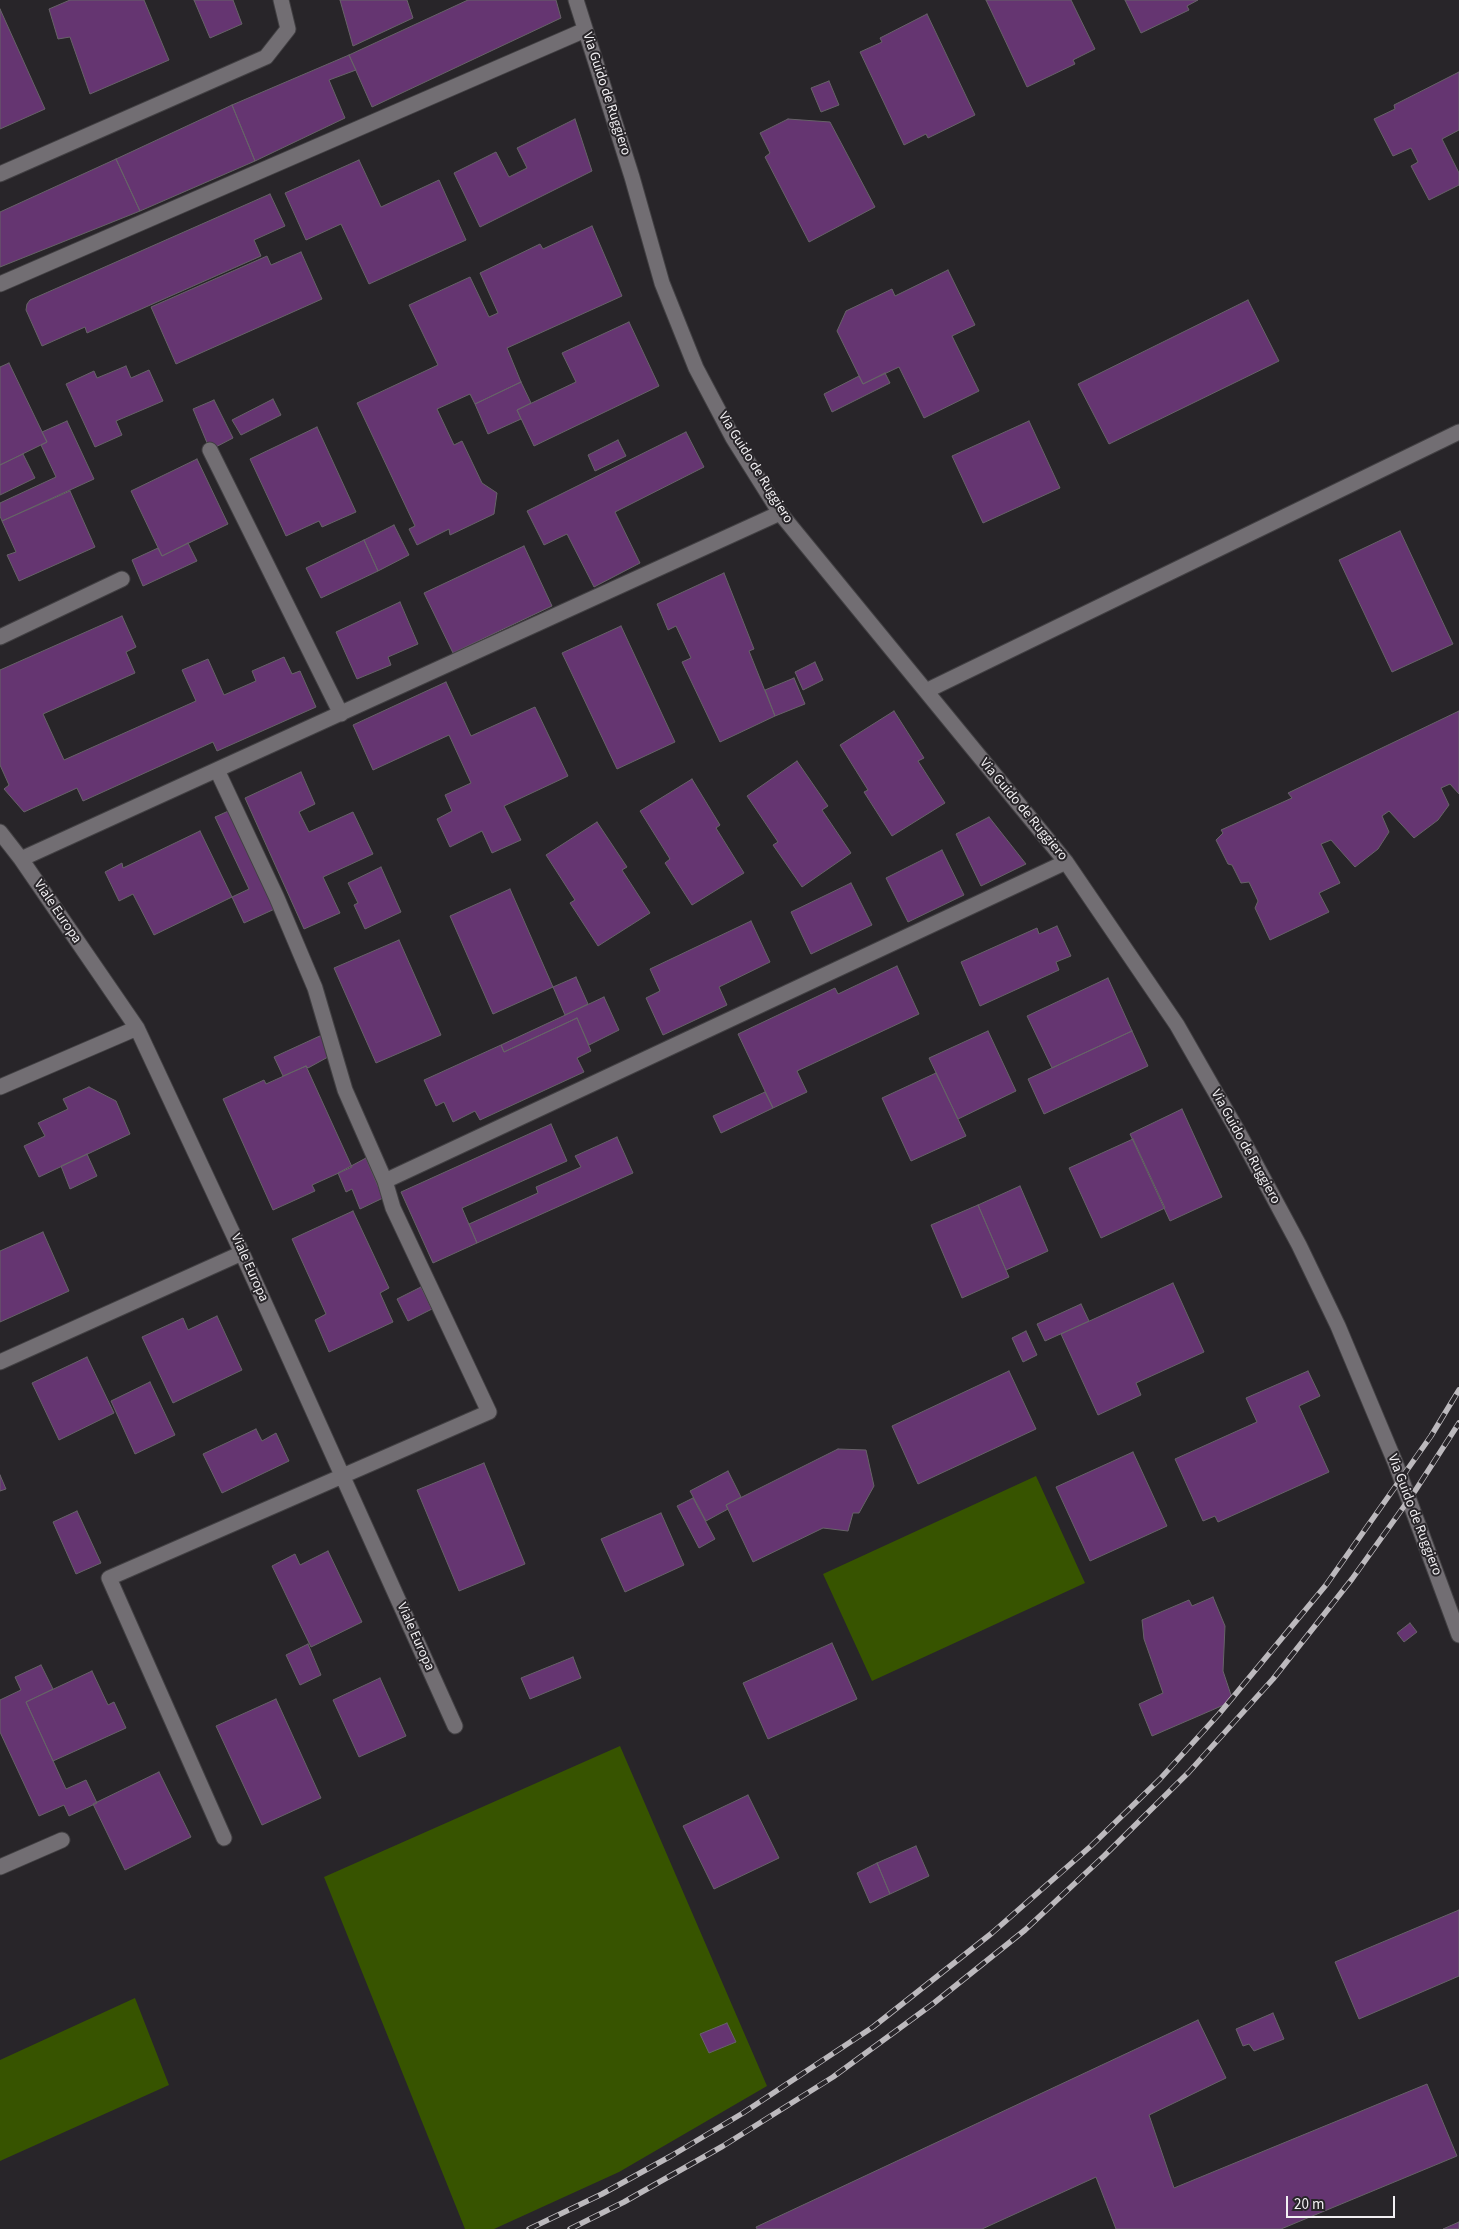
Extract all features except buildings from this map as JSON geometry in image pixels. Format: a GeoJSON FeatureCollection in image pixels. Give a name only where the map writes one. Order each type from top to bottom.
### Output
{"type":"FeatureCollection","features":[{"type":"Feature","properties":{"kind":"street"},"geometry":{"type":"LineString","coordinates":[[0,174],[266,57],[288,29],[281,0]]}},
{"type":"Feature","properties":{"kind":"street","name":"Via Guido de Ruggiero"},"geometry":{"type":"LineString","coordinates":[[576,0],[632,177],[662,283],[696,368],[733,438],[780,513],[1066,862],[1177,1025],[1241,1137],[1299,1245],[1338,1326],[1395,1462],[1459,1635]]}},
{"type":"Feature","properties":{"kind":"street"},"geometry":{"type":"LineString","coordinates":[[0,284],[585,30]]}},
{"type":"Feature","properties":{"kind":"street"},"geometry":{"type":"LineString","coordinates":[[926,691],[1459,432]]}},
{"type":"Feature","properties":{"kind":"street"},"geometry":{"type":"LineString","coordinates":[[210,450],[341,714]]}},
{"type":"Feature","properties":{"kind":"street"},"geometry":{"type":"LineString","coordinates":[[21,859],[780,513]]}},
{"type":"Feature","properties":{"kind":"street"},"geometry":{"type":"LineString","coordinates":[[0,637],[122,579]]}},
{"type":"Feature","properties":{"kind":"street"},"geometry":{"type":"LineString","coordinates":[[217,770],[277,898],[315,988],[345,1090],[385,1180],[394,1208],[489,1412],[109,1578],[224,1838]]}},
{"type":"Feature","properties":{"kind":"street","name":"Viale Europa"},"geometry":{"type":"LineString","coordinates":[[0,832],[21,859],[137,1028],[242,1253],[455,1726]]}},
{"type":"Feature","properties":{"kind":"street"},"geometry":{"type":"LineString","coordinates":[[385,1180],[1066,862]]}},
{"type":"Feature","properties":{"kind":"street"},"geometry":{"type":"LineString","coordinates":[[0,1087],[137,1028]]}},
{"type":"Feature","properties":{"kind":"street"},"geometry":{"type":"LineString","coordinates":[[0,1362],[242,1253]]}},
{"type":"Feature","properties":{"kind":"street"},"geometry":{"type":"LineString","coordinates":[[0,1867],[62,1840]]}},
{"type":"Feature","properties":{"kind":"green space"},"geometry":{"type":"Polygon","coordinates":[[[1036,1476],[1085,1583],[872,1681],[823,1574],[1036,1476]]]}},
{"type":"Feature","properties":{"kind":"green space"},"geometry":{"type":"Polygon","coordinates":[[[620,1746],[767,2086],[619,2172],[494,2229],[465,2229],[324,1877],[620,1746]]]}},
{"type":"Feature","properties":{"kind":"green space"},"geometry":{"type":"Polygon","coordinates":[[[135,1998],[169,2085],[0,2161],[0,2060],[135,1998]]]}},
{"type":"Feature","properties":{"kind":"railway"},"geometry":{"type":"LineString","coordinates":[[529,2229],[602,2194],[671,2156],[743,2113],[873,2027],[992,1933],[1091,1846],[1160,1779],[1219,1714],[1326,1585],[1431,1436],[1459,1390]]}},
{"type":"Feature","properties":{"kind":"railway"},"geometry":{"type":"LineString","coordinates":[[570,2229],[624,2202],[723,2146],[833,2077],[934,2003],[1025,1930],[1104,1856],[1189,1772],[1273,1679],[1352,1579],[1415,1491],[1459,1423]]}}]}
